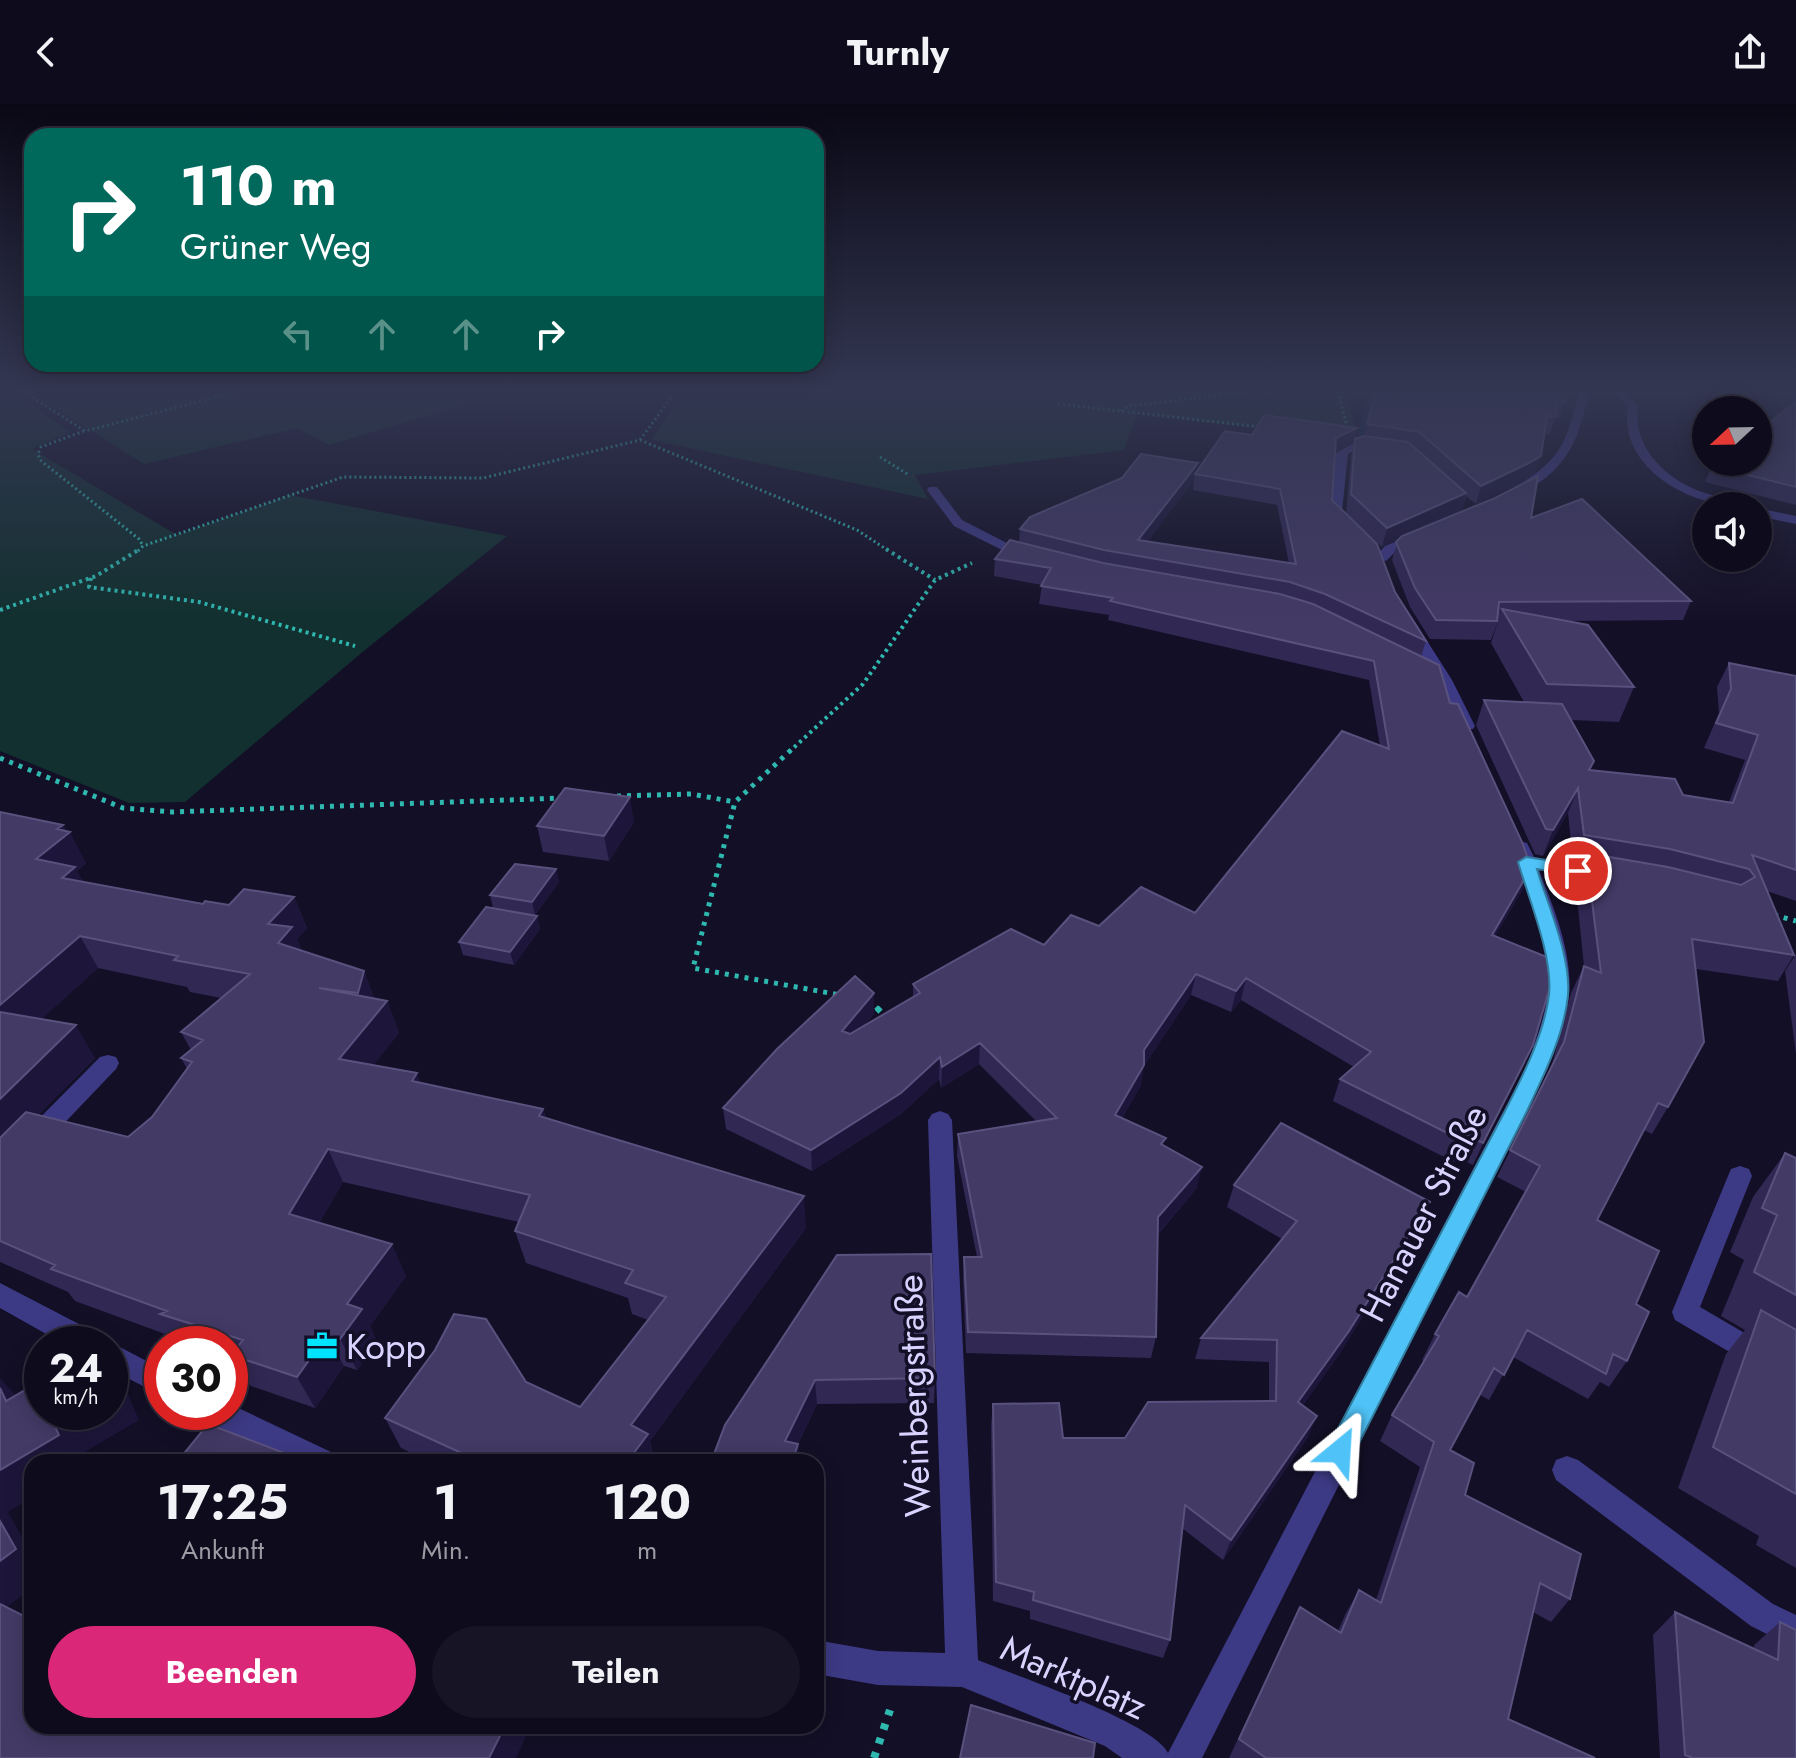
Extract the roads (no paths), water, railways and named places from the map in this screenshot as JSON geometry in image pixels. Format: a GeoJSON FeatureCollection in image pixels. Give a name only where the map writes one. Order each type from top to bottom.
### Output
{"type":"FeatureCollection","features":[{"type":"Feature","properties":{"kind":"street"},"geometry":{"type":"LineString","coordinates":[[1340,469],[1336,511],[1374,555],[1431,531]]}},
{"type":"Feature","properties":{"kind":"street"},"geometry":{"type":"LineString","coordinates":[[1505,498],[1552,469]]}},
{"type":"Feature","properties":{"kind":"street"},"geometry":{"type":"LineString","coordinates":[[1654,469],[1692,497]]}},
{"type":"Feature","properties":{"kind":"street"},"geometry":{"type":"LineString","coordinates":[[933,490],[958,523],[1006,548],[1040,560]]}},
{"type":"Feature","properties":{"kind":"street"},"geometry":{"type":"LineString","coordinates":[[1685,491],[1692,493]]}},
{"type":"Feature","properties":{"kind":"street"},"geometry":{"type":"LineString","coordinates":[[1772,515],[1796,520]]}},
{"type":"Feature","properties":{"kind":"street"},"geometry":{"type":"LineString","coordinates":[[1400,608],[1444,680],[1477,749]]}},
{"type":"Feature","properties":{"kind":"street"},"geometry":{"type":"LineString","coordinates":[[1415,666],[1444,680]]}},
{"type":"Feature","properties":{"kind":"street","name":"Hanauer Straße"},"geometry":{"type":"LineString","coordinates":[[1183,1758],[1537,1068],[1558,995],[1557,967],[1526,862],[1508,820]]}},
{"type":"Feature","properties":{"kind":"street"},"geometry":{"type":"LineString","coordinates":[[1526,862],[1627,879]]}},
{"type":"Feature","properties":{"kind":"street"},"geometry":{"type":"LineString","coordinates":[[0,1174],[108,1063]]}},
{"type":"Feature","properties":{"kind":"street","name":"Weinbergstraße"},"geometry":{"type":"LineString","coordinates":[[940,1120],[962,1670]]}},
{"type":"Feature","properties":{"kind":"street"},"geometry":{"type":"LineString","coordinates":[[1740,1176],[1685,1312],[1796,1378]]}},
{"type":"Feature","properties":{"kind":"street"},"geometry":{"type":"LineString","coordinates":[[0,1295],[57,1326]]}},
{"type":"Feature","properties":{"kind":"street"},"geometry":{"type":"LineString","coordinates":[[248,1427],[304,1454]]}},
{"type":"Feature","properties":{"kind":"street"},"geometry":{"type":"LineString","coordinates":[[1567,1470],[1762,1615],[1796,1633]]}},
{"type":"Feature","properties":{"kind":"street"},"geometry":{"type":"LineString","coordinates":[[824,1658],[878,1668],[962,1670]]}},
{"type":"Feature","properties":{"kind":"street","name":"Marktplatz"},"geometry":{"type":"LineString","coordinates":[[962,1670],[1117,1734],[1152,1758]]}},
{"type":"Feature","properties":{"kind":"place","name":"Kopp"},"geometry":{"type":"Point","coordinates":[322,1346]}}]}
